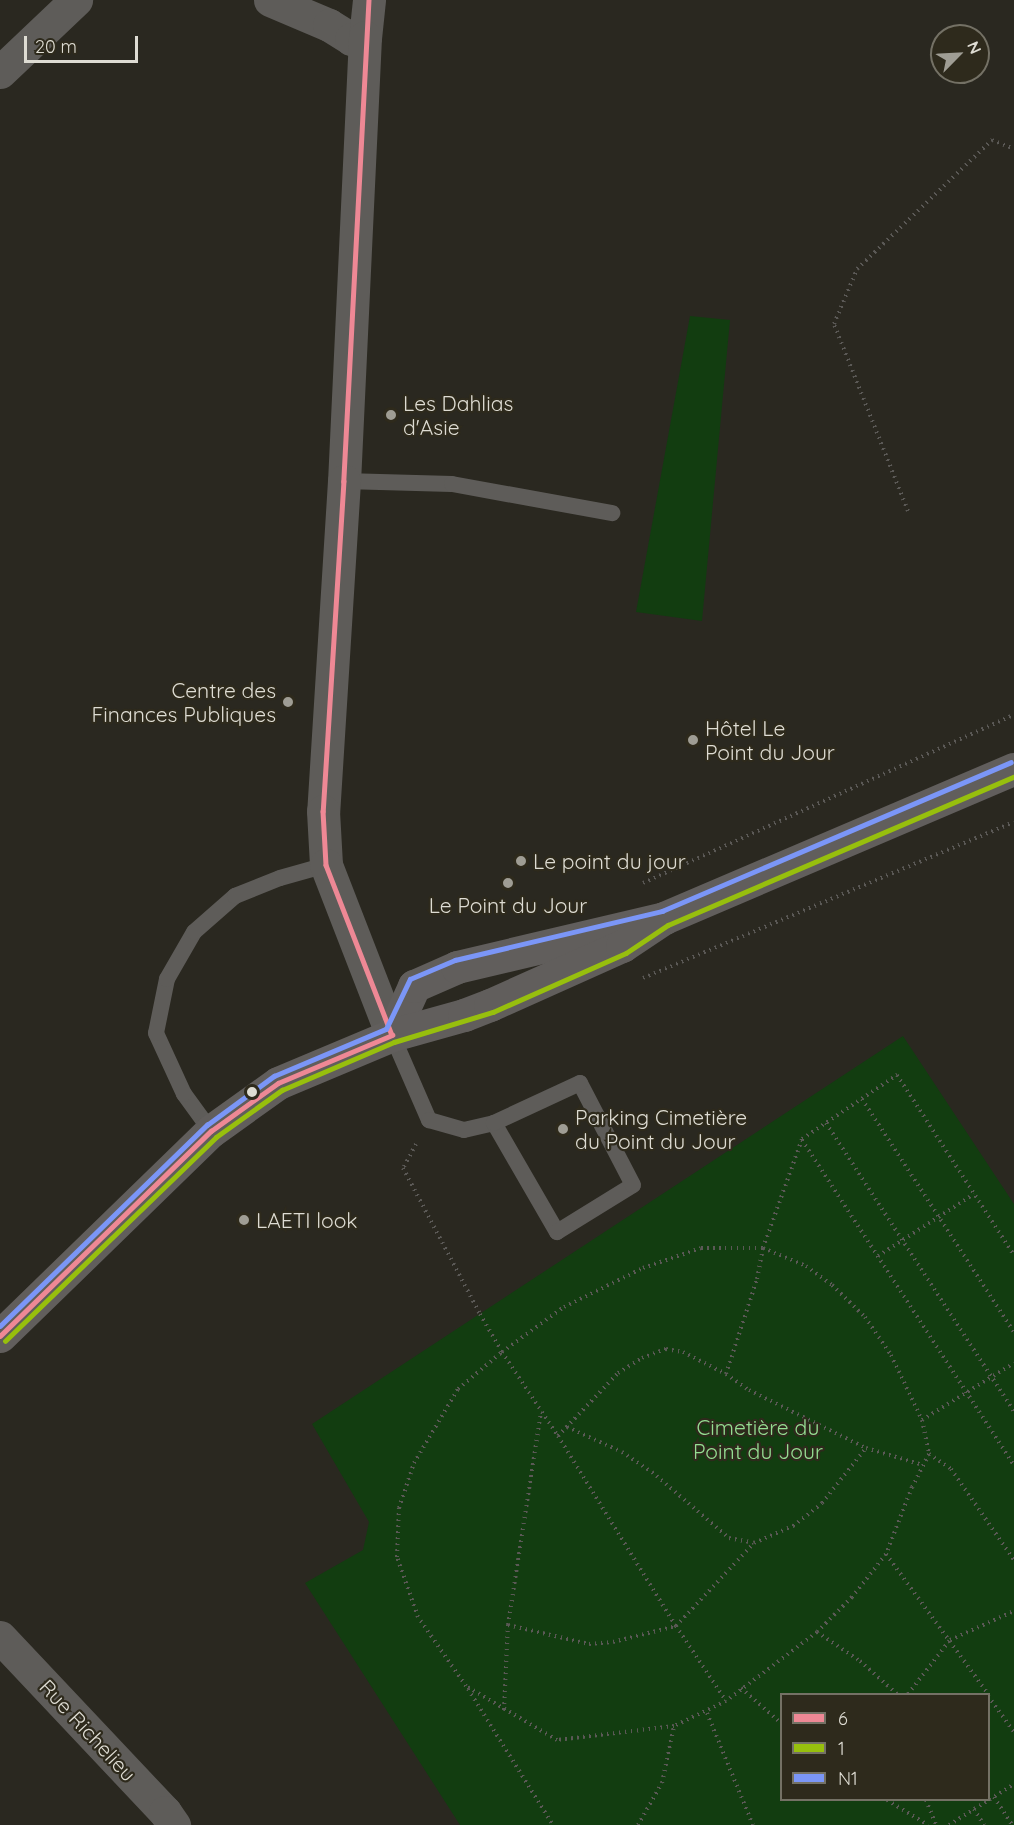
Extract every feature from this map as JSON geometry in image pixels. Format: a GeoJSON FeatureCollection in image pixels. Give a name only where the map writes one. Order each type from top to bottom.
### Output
{"type":"FeatureCollection","features":[{"type":"Feature","properties":{"kind":"main road"},"geometry":{"type":"LineString","coordinates":[[0,1336],[211,1131],[278,1083],[392,1035],[464,1016],[490,1005],[622,945],[664,918],[1014,769]]}},
{"type":"Feature","properties":{"kind":"main road"},"geometry":{"type":"LineString","coordinates":[[392,1035],[414,986],[457,967],[664,918]]}},
{"type":"Feature","properties":{"kind":"street"},"geometry":{"type":"LineString","coordinates":[[0,72],[76,0]]}},
{"type":"Feature","properties":{"kind":"street"},"geometry":{"type":"LineString","coordinates":[[270,0],[329,26],[351,39],[365,38]]}},
{"type":"Feature","properties":{"kind":"street"},"geometry":{"type":"LineString","coordinates":[[369,0],[365,38],[344,481],[323,811],[326,865],[392,1035]]}},
{"type":"Feature","properties":{"kind":"street","name":"Rue Richelieu"},"geometry":{"type":"LineString","coordinates":[[0,1637],[165,1812],[174,1825]]}},
{"type":"Feature","properties":{"kind":"lane"},"geometry":{"type":"LineString","coordinates":[[344,481],[453,484],[612,513]]}},
{"type":"Feature","properties":{"kind":"lane"},"geometry":{"type":"LineString","coordinates":[[211,1131],[184,1094],[156,1033],[166,979],[194,932],[235,896],[280,878],[326,865]]}},
{"type":"Feature","properties":{"kind":"lane"},"geometry":{"type":"LineString","coordinates":[[392,1035],[429,1120],[464,1130],[494,1123],[580,1083],[633,1185],[556,1232],[494,1123]]}},
{"type":"Feature","properties":{"kind":"path"},"geometry":{"type":"LineString","coordinates":[[908,511],[834,324],[857,269],[992,140],[1014,149]]}},
{"type":"Feature","properties":{"kind":"path"},"geometry":{"type":"LineString","coordinates":[[632,888],[1014,716]]}},
{"type":"Feature","properties":{"kind":"path"},"geometry":{"type":"LineString","coordinates":[[637,981],[1014,822]]}},
{"type":"Feature","properties":{"kind":"path"},"geometry":{"type":"LineString","coordinates":[[726,1374],[757,1279],[763,1248],[802,1139],[897,1076],[1014,1255]]}},
{"type":"Feature","properties":{"kind":"path"},"geometry":{"type":"LineString","coordinates":[[862,1099],[1014,1332]]}},
{"type":"Feature","properties":{"kind":"path"},"geometry":{"type":"LineString","coordinates":[[429,1120],[403,1168],[502,1352],[726,1701]]}},
{"type":"Feature","properties":{"kind":"path"},"geometry":{"type":"LineString","coordinates":[[826,1123],[1014,1411]]}},
{"type":"Feature","properties":{"kind":"path"},"geometry":{"type":"LineString","coordinates":[[802,1139],[1014,1465]]}},
{"type":"Feature","properties":{"kind":"path"},"geometry":{"type":"LineString","coordinates":[[878,1256],[974,1194]]}},
{"type":"Feature","properties":{"kind":"path"},"geometry":{"type":"LineString","coordinates":[[465,1686],[557,1740],[674,1726],[707,1713],[726,1701],[817,1632],[852,1597],[886,1554],[912,1486],[929,1454],[922,1420],[891,1355],[865,1317],[832,1285],[806,1266],[763,1248],[701,1248],[643,1268],[564,1307],[502,1352],[458,1389],[414,1463],[399,1508],[397,1557],[418,1617],[465,1686],[553,1825]]}},
{"type":"Feature","properties":{"kind":"path"},"geometry":{"type":"LineString","coordinates":[[558,1436],[618,1372],[642,1358],[666,1349],[683,1352],[726,1374],[749,1390],[866,1448],[924,1465]]}},
{"type":"Feature","properties":{"kind":"path"},"geometry":{"type":"LineString","coordinates":[[922,1420],[1014,1363]]}},
{"type":"Feature","properties":{"kind":"path"},"geometry":{"type":"LineString","coordinates":[[504,1710],[508,1625],[541,1412]]}},
{"type":"Feature","properties":{"kind":"path"},"geometry":{"type":"LineString","coordinates":[[567,1427],[622,1452],[637,1462],[729,1538],[754,1543]]}},
{"type":"Feature","properties":{"kind":"path"},"geometry":{"type":"LineString","coordinates":[[508,1625],[589,1644],[613,1642],[676,1626],[754,1543],[793,1526],[822,1503],[866,1448]]}},
{"type":"Feature","properties":{"kind":"path"},"geometry":{"type":"LineString","coordinates":[[929,1454],[951,1469],[1014,1560]]}},
{"type":"Feature","properties":{"kind":"path"},"geometry":{"type":"LineString","coordinates":[[886,1554],[987,1693]]}},
{"type":"Feature","properties":{"kind":"path"},"geometry":{"type":"LineString","coordinates":[[910,1693],[950,1640],[1014,1611]]}},
{"type":"Feature","properties":{"kind":"path"},"geometry":{"type":"LineString","coordinates":[[817,1632],[860,1661],[895,1693]]}},
{"type":"Feature","properties":{"kind":"path"},"geometry":{"type":"LineString","coordinates":[[741,1688],[780,1722]]}},
{"type":"Feature","properties":{"kind":"path"},"geometry":{"type":"LineString","coordinates":[[990,1698],[1014,1732]]}},
{"type":"Feature","properties":{"kind":"path"},"geometry":{"type":"LineString","coordinates":[[707,1713],[753,1825]]}},
{"type":"Feature","properties":{"kind":"path"},"geometry":{"type":"LineString","coordinates":[[638,1825],[662,1783],[674,1726]]}},
{"type":"Feature","properties":{"kind":"path"},"geometry":{"type":"LineString","coordinates":[[990,1799],[1014,1784]]}},
{"type":"Feature","properties":{"kind":"path"},"geometry":{"type":"LineString","coordinates":[[994,1797],[1012,1825]]}},
{"type":"Feature","properties":{"kind":"path"},"geometry":{"type":"LineString","coordinates":[[888,1801],[928,1825]]}},
{"type":"Feature","properties":{"kind":"path"},"geometry":{"type":"LineString","coordinates":[[926,1801],[936,1825]]}},
{"type":"Feature","properties":{"kind":"path"},"geometry":{"type":"LineString","coordinates":[[949,1825],[987,1801]]}},
{"type":"Feature","properties":{"kind":"path"},"geometry":{"type":"LineString","coordinates":[[974,1809],[984,1825]]}},
{"type":"Feature","properties":{"kind":"green space"},"geometry":{"type":"Polygon","coordinates":[[[690,316],[730,320],[702,621],[636,612],[690,316]]]}},
{"type":"Feature","properties":{"kind":"green space","name":"Cimetière du Point du Jour"},"geometry":{"type":"Polygon","coordinates":[[[903,1036],[1014,1204],[1014,1825],[460,1825],[305,1583],[363,1550],[369,1522],[312,1424],[903,1036]]]}},
{"type":"Feature","properties":{"kind":"transit line","name":"6"},"geometry":{"type":"LineString","coordinates":[[369,0],[344,481],[323,811],[326,865],[392,1035]]}},
{"type":"Feature","properties":{"kind":"transit line","name":"N1"},"geometry":{"type":"LineString","coordinates":[[0,1326],[207,1125],[274,1076],[386,1029],[410,979],[455,960],[662,911],[1011,762]]}},
{"type":"Feature","properties":{"kind":"transit line","name":"1"},"geometry":{"type":"LineString","coordinates":[[5,1341],[216,1137],[282,1090],[394,1042],[493,1012],[626,953],[668,925],[1014,777]]}},
{"type":"Feature","properties":{"kind":"transit line","name":"6"},"geometry":{"type":"LineString","coordinates":[[0,1336],[211,1131],[278,1083],[392,1035]]}},
{"type":"Feature","properties":{"kind":"place","name":"Les Dahlias d'Asie"},"geometry":{"type":"Point","coordinates":[391,415]}},
{"type":"Feature","properties":{"kind":"place","name":"Centre des Finances Publiques"},"geometry":{"type":"Point","coordinates":[288,702]}},
{"type":"Feature","properties":{"kind":"place","name":"Hôtel Le Point du Jour"},"geometry":{"type":"Point","coordinates":[693,740]}},
{"type":"Feature","properties":{"kind":"place","name":"Le point du jour"},"geometry":{"type":"Point","coordinates":[521,861]}},
{"type":"Feature","properties":{"kind":"place","name":"Le Point du Jour"},"geometry":{"type":"Point","coordinates":[508,883]}},
{"type":"Feature","properties":{"kind":"place","name":"Parking Cimetière du Point du Jour"},"geometry":{"type":"Point","coordinates":[563,1129]}},
{"type":"Feature","properties":{"kind":"place","name":"LAETI look"},"geometry":{"type":"Point","coordinates":[244,1220]}}]}
